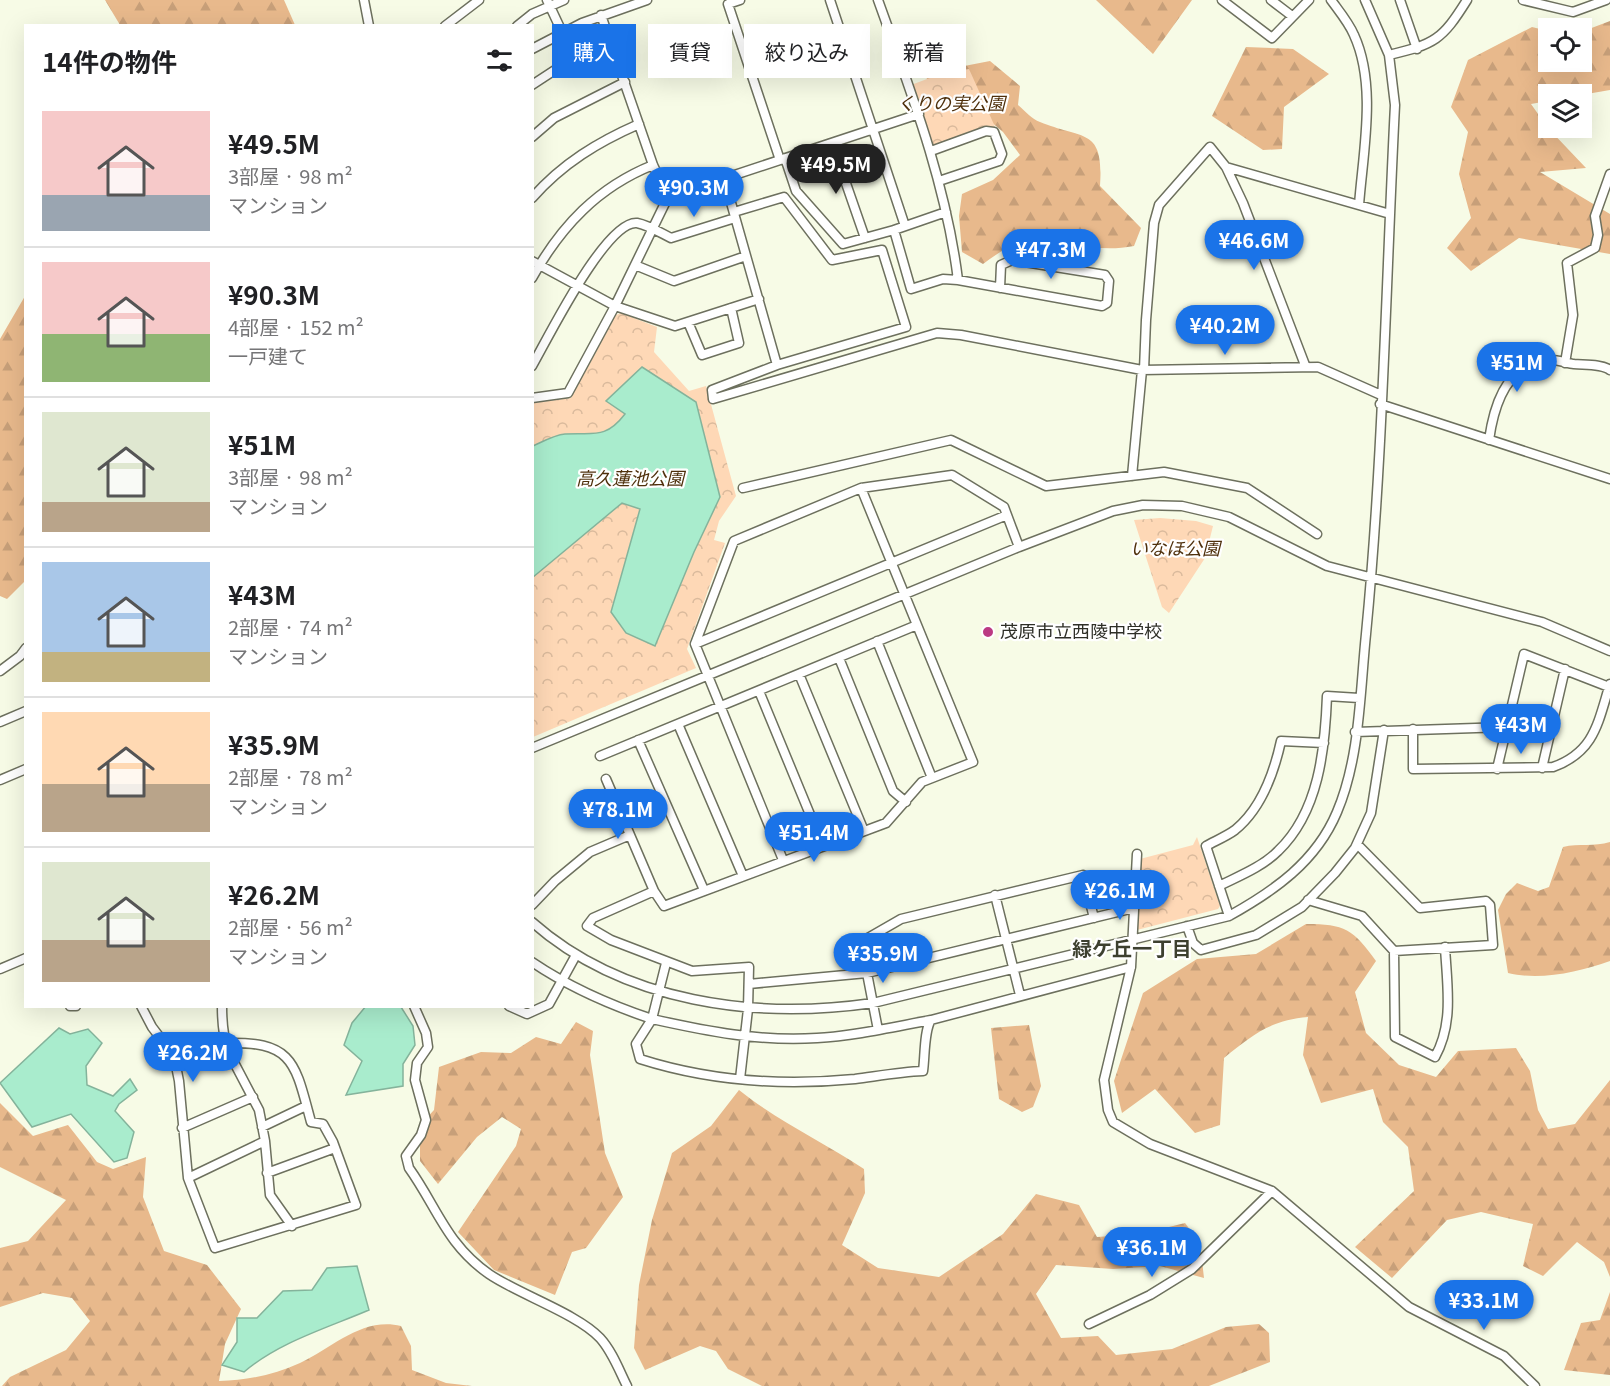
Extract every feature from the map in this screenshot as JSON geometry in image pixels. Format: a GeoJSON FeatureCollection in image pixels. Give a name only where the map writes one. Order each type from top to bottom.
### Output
{"type":"FeatureCollection","features":[{"type":"Feature","properties":{"kind":"street"},"geometry":{"type":"LineString","coordinates":[[364,0],[369,24]]}},
{"type":"Feature","properties":{"kind":"street"},"geometry":{"type":"LineString","coordinates":[[448,24],[479,0]]}},
{"type":"Feature","properties":{"kind":"street"},"geometry":{"type":"LineString","coordinates":[[520,24],[548,3],[564,0]]}},
{"type":"Feature","properties":{"kind":"street"},"geometry":{"type":"LineString","coordinates":[[581,24],[647,0]]}},
{"type":"Feature","properties":{"kind":"street"},"geometry":{"type":"LineString","coordinates":[[740,0],[728,4],[796,191],[843,244],[946,212]]}},
{"type":"Feature","properties":{"kind":"street"},"geometry":{"type":"LineString","coordinates":[[830,0],[905,226]]}},
{"type":"Feature","properties":{"kind":"street"},"geometry":{"type":"LineString","coordinates":[[878,0],[931,151],[946,212],[958,280]]}},
{"type":"Feature","properties":{"kind":"street"},"geometry":{"type":"LineString","coordinates":[[1222,0],[1272,38],[1309,0]]}},
{"type":"Feature","properties":{"kind":"street"},"geometry":{"type":"LineString","coordinates":[[1271,0],[1292,16]]}},
{"type":"Feature","properties":{"kind":"street"},"geometry":{"type":"LineString","coordinates":[[1331,0],[1354,34],[1365,74],[1365,122],[1359,205]]}},
{"type":"Feature","properties":{"kind":"street"},"geometry":{"type":"LineString","coordinates":[[534,924],[576,955],[657,990],[748,1009],[816,1010],[873,1003],[1229,916],[1265,896],[1290,877],[1326,835],[1338,810],[1346,782],[1356,732],[1371,579],[1395,105],[1389,54],[1365,0]]}},
{"type":"Feature","properties":{"kind":"street"},"geometry":{"type":"LineString","coordinates":[[1400,0],[1417,49]]}},
{"type":"Feature","properties":{"kind":"street"},"geometry":{"type":"LineString","coordinates":[[1389,54],[1417,49],[1440,38],[1467,0]]}},
{"type":"Feature","properties":{"kind":"street"},"geometry":{"type":"LineString","coordinates":[[1523,0],[1573,12],[1606,0]]}},
{"type":"Feature","properties":{"kind":"street"},"geometry":{"type":"LineString","coordinates":[[548,3],[558,24]]}},
{"type":"Feature","properties":{"kind":"street"},"geometry":{"type":"LineString","coordinates":[[602,15],[605,24]]}},
{"type":"Feature","properties":{"kind":"street"},"geometry":{"type":"LineString","coordinates":[[534,48],[552,38]]}},
{"type":"Feature","properties":{"kind":"street"},"geometry":{"type":"LineString","coordinates":[[534,84],[552,72]]}},
{"type":"Feature","properties":{"kind":"street"},"geometry":{"type":"LineString","coordinates":[[623,78],[653,165],[668,197]]}},
{"type":"Feature","properties":{"kind":"street"},"geometry":{"type":"LineString","coordinates":[[534,135],[555,118],[624,82]]}},
{"type":"Feature","properties":{"kind":"street"},"geometry":{"type":"LineString","coordinates":[[534,398],[568,393],[615,306],[668,197],[919,114]]}},
{"type":"Feature","properties":{"kind":"street"},"geometry":{"type":"LineString","coordinates":[[534,196],[555,174],[576,158],[601,141],[639,124]]}},
{"type":"Feature","properties":{"kind":"street"},"geometry":{"type":"LineString","coordinates":[[931,151],[986,131],[994,132],[1002,154],[999,161],[939,181]]}},
{"type":"Feature","properties":{"kind":"street"},"geometry":{"type":"LineString","coordinates":[[831,143],[865,238]]}},
{"type":"Feature","properties":{"kind":"street"},"geometry":{"type":"LineString","coordinates":[[1132,476],[1154,223],[1159,205],[1210,147],[1226,167],[1305,365]]}},
{"type":"Feature","properties":{"kind":"street"},"geometry":{"type":"LineString","coordinates":[[653,165],[600,193],[536,263],[615,306],[675,326],[759,299]]}},
{"type":"Feature","properties":{"kind":"street"},"geometry":{"type":"LineString","coordinates":[[1226,167],[1390,214]]}},
{"type":"Feature","properties":{"kind":"street"},"geometry":{"type":"LineString","coordinates":[[1565,363],[1573,315],[1567,263],[1595,248],[1599,235],[1595,216],[1610,174]]}},
{"type":"Feature","properties":{"kind":"street"},"geometry":{"type":"LineString","coordinates":[[724,178],[777,365]]}},
{"type":"Feature","properties":{"kind":"street"},"geometry":{"type":"LineString","coordinates":[[534,363],[601,248],[627,225],[636,223],[671,238],[784,198],[832,260],[882,250],[906,327],[777,365],[712,390],[714,399],[937,333],[961,335],[1143,370],[1305,365],[1345,377],[1380,399],[1489,440],[1610,479]]}},
{"type":"Feature","properties":{"kind":"street"},"geometry":{"type":"LineString","coordinates":[[894,230],[911,289],[943,279],[958,280],[1000,288],[1102,306],[1107,303],[1109,281],[1105,275],[1012,260],[1001,265],[1000,288]]}},
{"type":"Feature","properties":{"kind":"street"},"geometry":{"type":"LineString","coordinates":[[635,265],[674,281],[746,256]]}},
{"type":"Feature","properties":{"kind":"street"},"geometry":{"type":"LineString","coordinates":[[688,322],[702,356],[731,347],[739,343],[731,308]]}},
{"type":"Feature","properties":{"kind":"street"},"geometry":{"type":"LineString","coordinates":[[1489,440],[1493,415],[1512,377],[1534,363],[1553,360],[1610,370]]}},
{"type":"Feature","properties":{"kind":"street"},"geometry":{"type":"LineString","coordinates":[[743,488],[951,441],[1046,486],[1164,472],[1247,488],[1317,534]]}},
{"type":"Feature","properties":{"kind":"street"},"geometry":{"type":"LineString","coordinates":[[783,860],[695,644],[734,542],[861,488],[952,475],[1004,507],[1019,547]]}},
{"type":"Feature","properties":{"kind":"street"},"geometry":{"type":"LineString","coordinates":[[606,778],[654,891],[664,906],[783,860],[886,824],[922,782],[973,762],[861,488]]}},
{"type":"Feature","properties":{"kind":"street"},"geometry":{"type":"LineString","coordinates":[[534,747],[1019,547],[1113,511],[1143,505],[1171,505],[1229,517],[1327,566],[1542,622],[1610,651]]}},
{"type":"Feature","properties":{"kind":"street"},"geometry":{"type":"LineString","coordinates":[[695,644],[1007,515]]}},
{"type":"Feature","properties":{"kind":"street"},"geometry":{"type":"LineString","coordinates":[[600,756],[917,625]]}},
{"type":"Feature","properties":{"kind":"street"},"geometry":{"type":"LineString","coordinates":[[877,641],[932,778]]}},
{"type":"Feature","properties":{"kind":"street"},"geometry":{"type":"LineString","coordinates":[[0,671],[24,651]]}},
{"type":"Feature","properties":{"kind":"street"},"geometry":{"type":"LineString","coordinates":[[1413,729],[1413,769],[1542,768],[1564,763],[1590,742],[1610,685],[1524,654],[1497,768]]}},
{"type":"Feature","properties":{"kind":"street"},"geometry":{"type":"LineString","coordinates":[[839,658],[893,791],[906,801]]}},
{"type":"Feature","properties":{"kind":"street"},"geometry":{"type":"LineString","coordinates":[[1542,768],[1564,669]]}},
{"type":"Feature","properties":{"kind":"street"},"geometry":{"type":"LineString","coordinates":[[799,674],[864,831]]}},
{"type":"Feature","properties":{"kind":"street"},"geometry":{"type":"LineString","coordinates":[[759,691],[823,846]]}},
{"type":"Feature","properties":{"kind":"street"},"geometry":{"type":"LineString","coordinates":[[1219,886],[1254,870],[1279,851],[1308,805],[1323,759],[1327,696],[1359,698]]}},
{"type":"Feature","properties":{"kind":"street"},"geometry":{"type":"LineString","coordinates":[[0,722],[24,712]]}},
{"type":"Feature","properties":{"kind":"street"},"geometry":{"type":"LineString","coordinates":[[678,724],[743,876]]}},
{"type":"Feature","properties":{"kind":"street"},"geometry":{"type":"LineString","coordinates":[[1356,732],[1506,727]]}},
{"type":"Feature","properties":{"kind":"street"},"geometry":{"type":"LineString","coordinates":[[1187,926],[1193,943],[1201,950],[1222,946],[1256,935],[1308,900],[1357,844],[1371,813],[1384,730]]}},
{"type":"Feature","properties":{"kind":"street"},"geometry":{"type":"LineString","coordinates":[[638,740],[704,890]]}},
{"type":"Feature","properties":{"kind":"street"},"geometry":{"type":"LineString","coordinates":[[1229,916],[1206,846],[1235,830],[1254,808],[1275,767],[1281,741],[1324,743]]}},
{"type":"Feature","properties":{"kind":"street"},"geometry":{"type":"LineString","coordinates":[[0,780],[24,770]]}},
{"type":"Feature","properties":{"kind":"street"},"geometry":{"type":"LineString","coordinates":[[534,903],[555,881],[590,852],[630,835]]}},
{"type":"Feature","properties":{"kind":"street"},"geometry":{"type":"LineString","coordinates":[[1357,844],[1420,908],[1486,901],[1490,905],[1493,945],[1394,951]]}},
{"type":"Feature","properties":{"kind":"street"},"geometry":{"type":"LineString","coordinates":[[1137,854],[1131,967],[1104,1080],[1110,1118],[1150,1144],[1272,1191],[1409,1307],[1504,1356],[1535,1386]]}},
{"type":"Feature","properties":{"kind":"street"},"geometry":{"type":"LineString","coordinates":[[878,1030],[861,942],[901,919],[1083,875],[1094,918]]}},
{"type":"Feature","properties":{"kind":"street"},"geometry":{"type":"LineString","coordinates":[[654,891],[593,918],[587,926],[611,940],[666,963],[693,971],[749,967],[748,1009],[743,1036],[740,1079]]}},
{"type":"Feature","properties":{"kind":"street"},"geometry":{"type":"LineString","coordinates":[[995,895],[1020,995]]}},
{"type":"Feature","properties":{"kind":"street"},"geometry":{"type":"LineString","coordinates":[[1308,900],[1362,916],[1394,951],[1395,1036],[1435,1057],[1445,1038],[1448,1016],[1445,948]]}},
{"type":"Feature","properties":{"kind":"street"},"geometry":{"type":"LineString","coordinates":[[749,984],[867,973],[1134,908]]}},
{"type":"Feature","properties":{"kind":"street"},"geometry":{"type":"LineString","coordinates":[[514,1008],[527,1014],[549,1004],[576,955]]}},
{"type":"Feature","properties":{"kind":"street"},"geometry":{"type":"LineString","coordinates":[[0,969],[24,959]]}},
{"type":"Feature","properties":{"kind":"street"},"geometry":{"type":"LineString","coordinates":[[534,963],[607,1003],[652,1019],[743,1036],[815,1038],[931,1020],[1131,967]]}},
{"type":"Feature","properties":{"kind":"street"},"geometry":{"type":"LineString","coordinates":[[666,963],[657,990],[652,1019],[636,1044],[640,1059],[713,1077],[766,1081],[855,1079],[897,1072],[923,1071],[927,1047],[926,1026],[931,1020]]}},
{"type":"Feature","properties":{"kind":"street"},"geometry":{"type":"LineString","coordinates":[[142,1008],[152,1027],[174,1056],[180,1081],[182,1128],[188,1178],[215,1248],[356,1205],[335,1148],[323,1124],[311,1122],[300,1079],[285,1054],[272,1047],[252,1043],[225,1043]]}},
{"type":"Feature","properties":{"kind":"street"},"geometry":{"type":"LineString","coordinates":[[222,1008],[225,1043],[253,1097],[262,1126],[270,1195],[292,1226]]}},
{"type":"Feature","properties":{"kind":"street"},"geometry":{"type":"LineString","coordinates":[[415,1008],[426,1033],[428,1047],[417,1063],[415,1080],[426,1120],[422,1135],[406,1156],[410,1168],[445,1231],[489,1274],[579,1323],[599,1337],[627,1386]]}},
{"type":"Feature","properties":{"kind":"street"},"geometry":{"type":"LineString","coordinates":[[182,1128],[253,1097]]}},
{"type":"Feature","properties":{"kind":"street"},"geometry":{"type":"LineString","coordinates":[[262,1126],[306,1106]]}},
{"type":"Feature","properties":{"kind":"street"},"geometry":{"type":"LineString","coordinates":[[188,1178],[265,1141]]}},
{"type":"Feature","properties":{"kind":"street"},"geometry":{"type":"LineString","coordinates":[[267,1173],[335,1148]]}},
{"type":"Feature","properties":{"kind":"street"},"geometry":{"type":"LineString","coordinates":[[1089,1324],[1150,1295],[1192,1269],[1272,1191]]}},
{"type":"Feature","properties":{"kind":"green space"},"geometry":{"type":"Polygon","coordinates":[[[105,0],[284,0],[295,24],[119,24],[105,0]]]}},
{"type":"Feature","properties":{"kind":"green space"},"geometry":{"type":"Polygon","coordinates":[[[1096,0],[1192,0],[1153,54],[1096,0]]]}},
{"type":"Feature","properties":{"kind":"green space"},"geometry":{"type":"Polygon","coordinates":[[[1610,21],[1610,90],[1592,93],[1592,84],[1538,84],[1538,103],[1531,104],[1538,114],[1538,138],[1558,138],[1586,168],[1540,172],[1610,214],[1610,254],[1519,238],[1471,271],[1447,248],[1471,218],[1459,174],[1468,132],[1451,107],[1468,60],[1532,27],[1538,28],[1538,72],[1592,72],[1592,28],[1610,21]]]}},
{"type":"Feature","properties":{"kind":"green space"},"geometry":{"type":"Polygon","coordinates":[[[1246,47],[1293,49],[1329,74],[1284,107],[1282,149],[1263,150],[1212,116],[1246,47]]]}},
{"type":"Feature","properties":{"kind":"green space"},"geometry":{"type":"Polygon","coordinates":[[[990,61],[1020,86],[1018,105],[1031,117],[1088,139],[1094,145],[1100,167],[1100,186],[1141,228],[1134,246],[1106,248],[1033,240],[1006,248],[983,264],[962,252],[959,216],[962,194],[993,180],[1020,155],[1003,132],[977,110],[946,101],[926,78],[966,78],[966,66],[990,61]]]}},
{"type":"Feature","properties":{"kind":"green space","name":"くりの実公園"},"geometry":{"type":"Polygon","coordinates":[[[966,69],[969,69],[996,129],[932,145],[911,85],[930,78],[966,78],[966,69]]]}},
{"type":"Feature","properties":{"kind":"green space"},"geometry":{"type":"Polygon","coordinates":[[[24,298],[24,582],[7,599],[0,596],[0,339],[24,298]]]}},
{"type":"Feature","properties":{"kind":"green space","name":"高久蓮池公園"},"geometry":{"type":"Polygon","coordinates":[[[621,313],[657,327],[654,352],[689,391],[706,386],[736,496],[719,521],[714,540],[725,543],[687,649],[696,668],[534,737],[534,403],[571,398],[616,315],[621,313]]]}},
{"type":"Feature","properties":{"kind":"green space","name":"いなほ公園"},"geometry":{"type":"Polygon","coordinates":[[[1160,518],[1196,521],[1213,526],[1205,558],[1169,613],[1162,607],[1134,520],[1160,518]]]}},
{"type":"Feature","properties":{"kind":"green space"},"geometry":{"type":"Polygon","coordinates":[[[1197,837],[1220,906],[1218,909],[1137,930],[1135,927],[1140,859],[1193,845],[1197,837]]]}},
{"type":"Feature","properties":{"kind":"green space"},"geometry":{"type":"Polygon","coordinates":[[[1610,842],[1610,961],[1585,969],[1546,976],[1508,973],[1498,910],[1506,894],[1517,883],[1538,891],[1549,887],[1563,847],[1610,842]]]}},
{"type":"Feature","properties":{"kind":"green space"},"geometry":{"type":"Polygon","coordinates":[[[1306,924],[1330,925],[1347,930],[1361,942],[1376,961],[1355,992],[1366,1033],[1399,1065],[1436,1077],[1458,1051],[1516,1048],[1530,1071],[1538,1110],[1548,1129],[1575,1124],[1610,1080],[1610,1277],[1604,1262],[1577,1242],[1543,1276],[1523,1266],[1533,1224],[1481,1212],[1447,1220],[1392,1278],[1355,1247],[1414,1191],[1408,1147],[1383,1122],[1373,1089],[1321,1103],[1303,1055],[1308,1017],[1273,1025],[1244,1042],[1224,1058],[1220,1125],[1195,1133],[1155,1089],[1122,1113],[1114,1081],[1143,993],[1197,959],[1256,954],[1306,924]]]}},
{"type":"Feature","properties":{"kind":"green space"},"geometry":{"type":"Polygon","coordinates":[[[576,1022],[593,1031],[590,1055],[605,1153],[623,1197],[586,1248],[572,1252],[555,1295],[494,1270],[458,1232],[516,1146],[521,1129],[502,1117],[477,1137],[438,1184],[420,1161],[420,1125],[434,1110],[439,1067],[481,1052],[511,1053],[536,1037],[561,1044],[576,1022]]]}},
{"type":"Feature","properties":{"kind":"green space"},"geometry":{"type":"Polygon","coordinates":[[[1029,1025],[1041,1086],[1033,1107],[1022,1112],[999,1099],[991,1028],[1029,1025]]]}},
{"type":"Feature","properties":{"kind":"green space"},"geometry":{"type":"Polygon","coordinates":[[[739,1090],[770,1112],[864,1169],[865,1193],[842,1245],[878,1268],[939,1277],[1003,1234],[1036,1194],[1079,1205],[1097,1237],[1141,1234],[1185,1223],[1200,1243],[1204,1278],[1160,1266],[1113,1269],[1056,1265],[1036,1294],[1061,1338],[1098,1336],[1116,1355],[1172,1349],[1226,1327],[1259,1324],[1269,1333],[1270,1362],[1209,1386],[762,1386],[728,1369],[716,1351],[700,1346],[645,1370],[634,1348],[639,1285],[652,1220],[672,1153],[711,1126],[739,1090]]]}},
{"type":"Feature","properties":{"kind":"green space"},"geometry":{"type":"Polygon","coordinates":[[[0,1103],[33,1136],[68,1125],[97,1162],[113,1169],[146,1157],[143,1197],[164,1251],[207,1265],[241,1309],[225,1344],[219,1381],[251,1378],[280,1371],[300,1363],[349,1335],[387,1324],[401,1326],[411,1346],[412,1370],[446,1383],[472,1386],[2,1386],[10,1377],[66,1350],[90,1321],[72,1298],[43,1293],[0,1307],[0,1248],[28,1241],[66,1200],[0,1167],[0,1103]]]}},
{"type":"Feature","properties":{"kind":"green space"},"geometry":{"type":"Polygon","coordinates":[[[1610,1292],[1610,1375],[1564,1370],[1581,1323],[1600,1320],[1610,1292]]]}},
{"type":"Feature","properties":{"kind":"shaded area"},"geometry":{"type":"Polygon","coordinates":[[[642,367],[696,402],[720,497],[694,552],[655,646],[626,633],[611,612],[640,509],[622,503],[534,576],[534,446],[565,434],[598,433],[611,428],[625,414],[606,401],[642,367]]]}},
{"type":"Feature","properties":{"kind":"shaded area"},"geometry":{"type":"Polygon","coordinates":[[[364,1008],[402,1008],[413,1026],[415,1045],[403,1064],[403,1086],[346,1095],[362,1061],[344,1045],[352,1023],[364,1008]]]}},
{"type":"Feature","properties":{"kind":"shaded area"},"geometry":{"type":"Polygon","coordinates":[[[59,1028],[70,1034],[88,1029],[102,1043],[86,1066],[87,1085],[113,1096],[130,1079],[137,1090],[119,1104],[115,1111],[134,1132],[127,1158],[114,1162],[71,1114],[32,1127],[0,1083],[59,1028]]]}},
{"type":"Feature","properties":{"kind":"shaded area"},"geometry":{"type":"Polygon","coordinates":[[[357,1266],[369,1310],[288,1344],[272,1352],[244,1372],[222,1365],[237,1342],[237,1318],[257,1318],[283,1291],[312,1290],[327,1268],[357,1266]]]}},
{"type":"Feature","properties":{"kind":"place","name":"茂原市立西陵中学校"},"geometry":{"type":"Point","coordinates":[988,632]}},
{"type":"Feature","properties":{"kind":"district","name":"緑ケ丘一丁目"},"geometry":{"type":"Point","coordinates":[1132,949]}}]}
